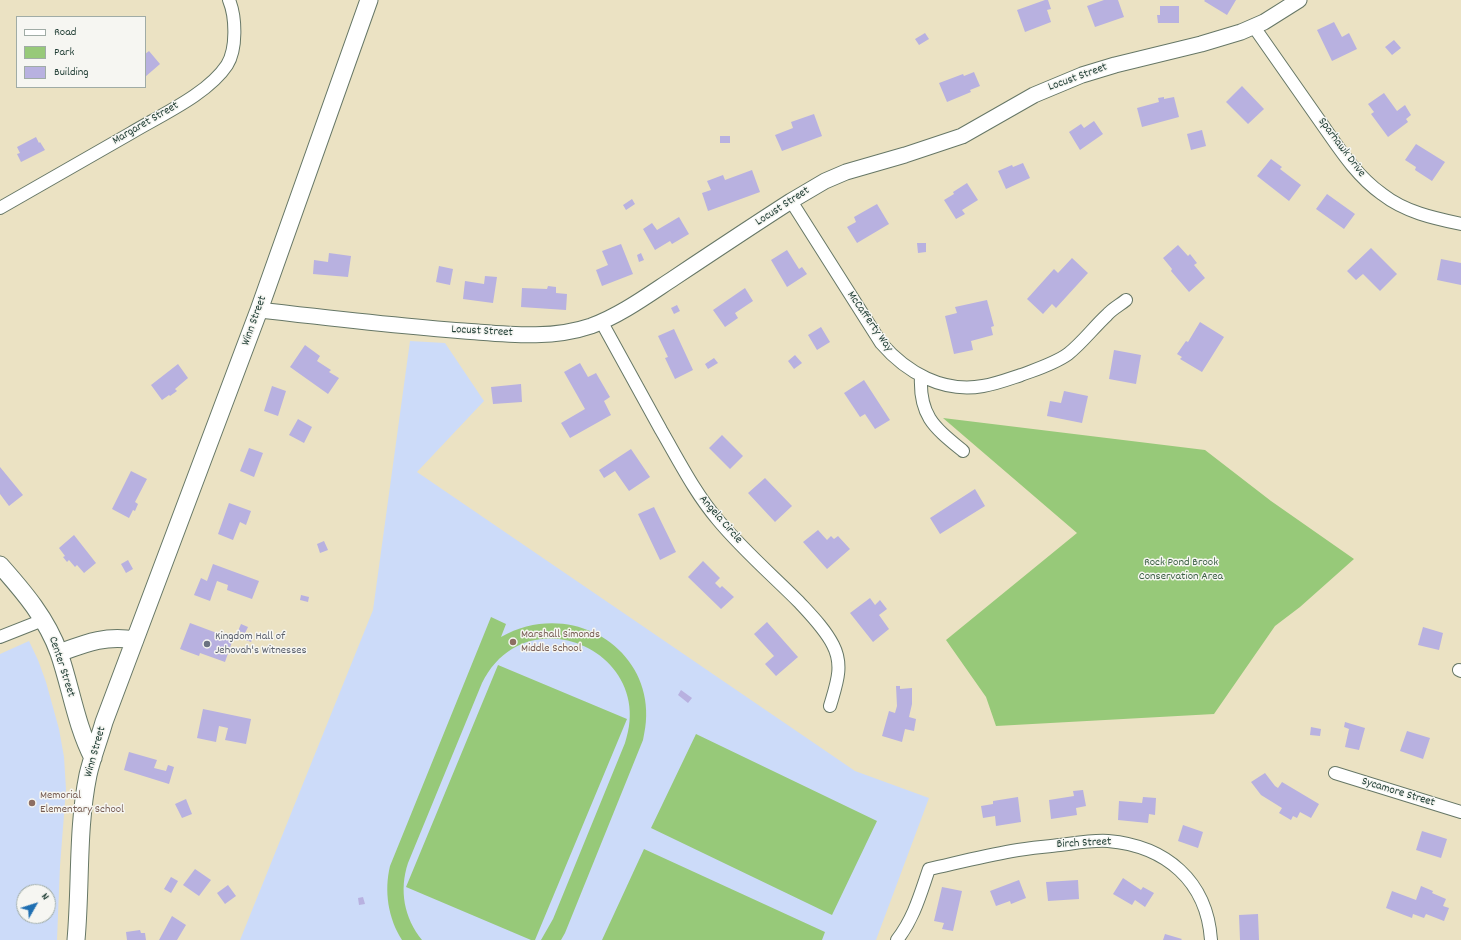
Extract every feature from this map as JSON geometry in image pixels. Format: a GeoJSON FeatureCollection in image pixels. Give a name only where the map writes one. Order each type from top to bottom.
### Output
{"type":"FeatureCollection","features":[{"type":"Feature","properties":{"kind":"main road","name":"Winn Street"},"geometry":{"type":"LineString","coordinates":[[76,940],[82,824],[88,775],[104,722],[259,310],[369,0]]}},
{"type":"Feature","properties":{"kind":"main road","name":"Center Street"},"geometry":{"type":"LineString","coordinates":[[0,565],[25,594],[43,620],[59,653],[79,727],[84,741],[93,758]]}},
{"type":"Feature","properties":{"kind":"main road"},"geometry":{"type":"LineString","coordinates":[[59,653],[100,639],[112,638],[135,640]]}},
{"type":"Feature","properties":{"kind":"street","name":"Margaret Street"},"geometry":{"type":"LineString","coordinates":[[0,208],[173,109],[206,87],[217,77],[227,64],[232,49],[234,38],[233,16],[229,0]]}},
{"type":"Feature","properties":{"kind":"street","name":"Locust Street"},"geometry":{"type":"LineString","coordinates":[[259,310],[421,328],[525,334],[561,333],[591,326],[642,299],[791,201],[840,174],[905,155],[967,133],[1034,95],[1082,75],[1115,65],[1201,44],[1254,27],[1300,0]]}},
{"type":"Feature","properties":{"kind":"street","name":"Sparhawk Drive"},"geometry":{"type":"LineString","coordinates":[[1254,27],[1338,148],[1360,175],[1382,195],[1408,210],[1422,215],[1461,224]]}},
{"type":"Feature","properties":{"kind":"street","name":"McCafferty Way"},"geometry":{"type":"LineString","coordinates":[[791,201],[881,343],[900,362],[920,376],[940,384],[971,388],[998,383],[1054,362],[1081,343],[1106,315],[1126,300]]}},
{"type":"Feature","properties":{"kind":"street","name":"Angela Circle"},"geometry":{"type":"LineString","coordinates":[[601,321],[688,478],[705,503],[734,538],[812,616],[833,644],[839,670],[838,679],[830,706]]}},
{"type":"Feature","properties":{"kind":"street"},"geometry":{"type":"LineString","coordinates":[[920,376],[920,394],[924,408],[939,430],[963,451]]}},
{"type":"Feature","properties":{"kind":"street"},"geometry":{"type":"LineString","coordinates":[[0,637],[43,620]]}},
{"type":"Feature","properties":{"kind":"street","name":"Sycamore Street"},"geometry":{"type":"LineString","coordinates":[[1335,773],[1461,812]]}},
{"type":"Feature","properties":{"kind":"street","name":"Birch Street"},"geometry":{"type":"LineString","coordinates":[[897,940],[912,917],[929,869],[1012,851],[1091,841],[1123,843],[1138,847],[1154,854],[1178,868],[1189,878],[1197,890],[1205,910],[1211,940]]}},
{"type":"Feature","properties":{"kind":"shaded area","name":"Marshall Simonds Middle School"},"geometry":{"type":"Polygon","coordinates":[[[410,341],[445,343],[484,401],[417,472],[855,771],[929,798],[876,940],[240,940],[373,610],[410,341]]]}},
{"type":"Feature","properties":{"kind":"shaded area","name":"Memorial Elementary School"},"geometry":{"type":"Polygon","coordinates":[[[29,641],[46,682],[59,729],[64,757],[66,789],[60,866],[57,940],[0,940],[0,654],[29,641]]]}},
{"type":"Feature","properties":{"kind":"green space","name":"Rock Pond Brook Conservation Area"},"geometry":{"type":"Polygon","coordinates":[[[943,418],[1205,450],[1271,501],[1354,559],[1300,607],[1275,626],[1214,714],[996,726],[986,697],[946,640],[1077,533],[943,418]]]}},
{"type":"Feature","properties":{"kind":"green space"},"geometry":{"type":"Polygon","coordinates":[[[491,617],[506,624],[501,637],[529,626],[558,623],[584,629],[608,641],[627,659],[640,682],[646,709],[643,740],[565,933],[561,940],[541,940],[553,919],[625,743],[630,710],[622,682],[605,660],[582,645],[555,639],[527,642],[502,656],[482,683],[408,863],[404,883],[405,903],[411,922],[422,940],[402,940],[393,923],[388,904],[387,885],[390,866],[491,617]]]}},
{"type":"Feature","properties":{"kind":"green space"},"geometry":{"type":"Polygon","coordinates":[[[498,665],[627,719],[535,940],[531,940],[406,887],[498,665]]]}},
{"type":"Feature","properties":{"kind":"green space"},"geometry":{"type":"Polygon","coordinates":[[[696,734],[877,821],[832,915],[651,828],[696,734]]]}},
{"type":"Feature","properties":{"kind":"green space"},"geometry":{"type":"Polygon","coordinates":[[[644,849],[825,932],[822,940],[602,940],[644,849]]]}},
{"type":"Feature","properties":{"kind":"building"},"geometry":{"type":"Polygon","coordinates":[[[1048,0],[1051,9],[1047,10],[1051,22],[1025,32],[1017,10],[1048,0]]]}},
{"type":"Feature","properties":{"kind":"building"},"geometry":{"type":"Polygon","coordinates":[[[1104,0],[1118,0],[1124,17],[1095,27],[1087,6],[1104,0]]]}},
{"type":"Feature","properties":{"kind":"building"},"geometry":{"type":"Polygon","coordinates":[[[1236,0],[1227,15],[1204,1],[1236,0]]]}},
{"type":"Feature","properties":{"kind":"building"},"geometry":{"type":"Polygon","coordinates":[[[1160,6],[1179,6],[1179,23],[1158,23],[1157,15],[1160,15],[1160,6]]]}},
{"type":"Feature","properties":{"kind":"building"},"geometry":{"type":"Polygon","coordinates":[[[1334,22],[1342,37],[1349,33],[1357,49],[1332,61],[1317,30],[1334,22]]]}},
{"type":"Feature","properties":{"kind":"building"},"geometry":{"type":"Polygon","coordinates":[[[925,33],[929,39],[919,45],[915,39],[925,33]]]}},
{"type":"Feature","properties":{"kind":"building"},"geometry":{"type":"Polygon","coordinates":[[[1394,40],[1401,48],[1392,55],[1385,47],[1394,40]]]}},
{"type":"Feature","properties":{"kind":"building"},"geometry":{"type":"Polygon","coordinates":[[[149,51],[160,64],[146,76],[146,53],[149,51]]]}},
{"type":"Feature","properties":{"kind":"building"},"geometry":{"type":"Polygon","coordinates":[[[974,72],[980,86],[970,90],[971,92],[947,102],[939,83],[963,74],[964,76],[974,72]]]}},
{"type":"Feature","properties":{"kind":"building"},"geometry":{"type":"Polygon","coordinates":[[[1242,86],[1264,109],[1248,124],[1226,102],[1242,86]]]}},
{"type":"Feature","properties":{"kind":"building"},"geometry":{"type":"Polygon","coordinates":[[[1384,93],[1397,111],[1405,105],[1411,115],[1406,119],[1408,122],[1388,137],[1371,114],[1374,112],[1368,104],[1384,93]]]}},
{"type":"Feature","properties":{"kind":"building"},"geometry":{"type":"Polygon","coordinates":[[[1164,97],[1164,99],[1174,97],[1179,117],[1142,127],[1137,108],[1159,102],[1158,98],[1164,97]]]}},
{"type":"Feature","properties":{"kind":"building"},"geometry":{"type":"Polygon","coordinates":[[[814,114],[822,136],[782,151],[775,135],[793,128],[791,122],[814,114]]]}},
{"type":"Feature","properties":{"kind":"building"},"geometry":{"type":"Polygon","coordinates":[[[1094,121],[1103,134],[1080,150],[1069,132],[1081,124],[1084,128],[1094,121]]]}},
{"type":"Feature","properties":{"kind":"building"},"geometry":{"type":"Polygon","coordinates":[[[1202,130],[1206,146],[1191,150],[1187,134],[1202,130]]]}},
{"type":"Feature","properties":{"kind":"building"},"geometry":{"type":"Polygon","coordinates":[[[720,136],[730,136],[730,143],[720,143],[720,136]]]}},
{"type":"Feature","properties":{"kind":"building"},"geometry":{"type":"Polygon","coordinates":[[[36,137],[45,150],[21,162],[17,154],[20,153],[17,147],[36,137]]]}},
{"type":"Feature","properties":{"kind":"building"},"geometry":{"type":"Polygon","coordinates":[[[1416,144],[1445,162],[1432,181],[1415,170],[1416,167],[1405,160],[1416,144]]]}},
{"type":"Feature","properties":{"kind":"building"},"geometry":{"type":"Polygon","coordinates":[[[1271,159],[1282,167],[1280,169],[1301,185],[1289,201],[1257,176],[1271,159]]]}},
{"type":"Feature","properties":{"kind":"building"},"geometry":{"type":"Polygon","coordinates":[[[1023,163],[1030,178],[1006,189],[998,171],[1012,165],[1013,167],[1023,163]]]}},
{"type":"Feature","properties":{"kind":"building"},"geometry":{"type":"Polygon","coordinates":[[[752,170],[760,192],[708,211],[702,193],[711,190],[707,181],[723,175],[725,180],[752,170]]]}},
{"type":"Feature","properties":{"kind":"building"},"geometry":{"type":"Polygon","coordinates":[[[967,183],[978,200],[962,210],[965,214],[956,219],[944,200],[967,183]]]}},
{"type":"Feature","properties":{"kind":"building"},"geometry":{"type":"Polygon","coordinates":[[[1327,194],[1355,214],[1344,229],[1316,209],[1327,194]]]}},
{"type":"Feature","properties":{"kind":"building"},"geometry":{"type":"Polygon","coordinates":[[[632,199],[635,204],[626,210],[623,205],[632,199]]]}},
{"type":"Feature","properties":{"kind":"building"},"geometry":{"type":"Polygon","coordinates":[[[877,204],[889,224],[857,243],[847,227],[856,222],[854,217],[877,204]]]}},
{"type":"Feature","properties":{"kind":"building"},"geometry":{"type":"Polygon","coordinates":[[[679,217],[689,234],[672,244],[670,241],[655,250],[643,229],[652,223],[657,230],[679,217]]]}},
{"type":"Feature","properties":{"kind":"building"},"geometry":{"type":"Polygon","coordinates":[[[917,243],[926,243],[926,252],[918,253],[917,243]]]}},
{"type":"Feature","properties":{"kind":"building"},"geometry":{"type":"Polygon","coordinates":[[[621,244],[633,274],[602,286],[596,270],[608,265],[602,251],[621,244]]]}},
{"type":"Feature","properties":{"kind":"building"},"geometry":{"type":"Polygon","coordinates":[[[1178,245],[1188,256],[1190,254],[1197,263],[1194,265],[1205,278],[1189,292],[1171,271],[1172,269],[1163,258],[1178,245]]]}},
{"type":"Feature","properties":{"kind":"building"},"geometry":{"type":"Polygon","coordinates":[[[1371,248],[1397,274],[1380,291],[1363,274],[1356,280],[1347,271],[1371,248]]]}},
{"type":"Feature","properties":{"kind":"building"},"geometry":{"type":"Polygon","coordinates":[[[787,250],[799,269],[802,267],[807,274],[787,287],[771,260],[787,250]]]}},
{"type":"Feature","properties":{"kind":"building"},"geometry":{"type":"Polygon","coordinates":[[[329,253],[351,256],[348,277],[313,274],[314,260],[328,262],[329,253]]]}},
{"type":"Feature","properties":{"kind":"building"},"geometry":{"type":"Polygon","coordinates":[[[641,253],[644,260],[639,262],[637,255],[641,253]]]}},
{"type":"Feature","properties":{"kind":"building"},"geometry":{"type":"Polygon","coordinates":[[[1072,258],[1088,273],[1056,308],[1052,304],[1043,314],[1027,299],[1054,269],[1058,273],[1072,258]]]}},
{"type":"Feature","properties":{"kind":"building"},"geometry":{"type":"Polygon","coordinates":[[[1441,259],[1461,263],[1461,285],[1437,280],[1441,259]]]}},
{"type":"Feature","properties":{"kind":"building"},"geometry":{"type":"Polygon","coordinates":[[[439,266],[453,269],[450,285],[436,282],[439,266]]]}},
{"type":"Feature","properties":{"kind":"building"},"geometry":{"type":"Polygon","coordinates":[[[485,276],[497,277],[493,303],[463,299],[465,281],[484,284],[485,276]]]}},
{"type":"Feature","properties":{"kind":"building"},"geometry":{"type":"Polygon","coordinates":[[[548,286],[556,287],[556,293],[567,294],[566,310],[521,307],[522,288],[547,289],[548,286]]]}},
{"type":"Feature","properties":{"kind":"building"},"geometry":{"type":"Polygon","coordinates":[[[745,288],[753,301],[735,313],[738,318],[725,327],[713,310],[745,288]]]}},
{"type":"Feature","properties":{"kind":"building"},"geometry":{"type":"Polygon","coordinates":[[[987,300],[994,326],[991,327],[993,335],[971,341],[973,350],[954,354],[945,316],[957,313],[955,307],[987,300]]]}},
{"type":"Feature","properties":{"kind":"building"},"geometry":{"type":"Polygon","coordinates":[[[677,305],[680,311],[674,314],[671,308],[677,305]]]}},
{"type":"Feature","properties":{"kind":"building"},"geometry":{"type":"Polygon","coordinates":[[[1200,322],[1224,337],[1202,372],[1180,359],[1182,357],[1177,354],[1186,341],[1188,342],[1200,322]]]}},
{"type":"Feature","properties":{"kind":"building"},"geometry":{"type":"Polygon","coordinates":[[[821,327],[830,342],[817,350],[808,335],[821,327]]]}},
{"type":"Feature","properties":{"kind":"building"},"geometry":{"type":"Polygon","coordinates":[[[674,329],[693,370],[675,379],[665,358],[668,357],[658,336],[674,329]]]}},
{"type":"Feature","properties":{"kind":"building"},"geometry":{"type":"Polygon","coordinates":[[[305,345],[320,356],[317,361],[331,370],[329,372],[339,378],[328,394],[290,367],[305,345]]]}},
{"type":"Feature","properties":{"kind":"building"},"geometry":{"type":"Polygon","coordinates":[[[1114,350],[1141,355],[1136,384],[1109,379],[1114,350]]]}},
{"type":"Feature","properties":{"kind":"building"},"geometry":{"type":"Polygon","coordinates":[[[795,355],[802,363],[794,369],[788,361],[795,355]]]}},
{"type":"Feature","properties":{"kind":"building"},"geometry":{"type":"Polygon","coordinates":[[[714,358],[718,363],[708,369],[705,364],[714,358]]]}},
{"type":"Feature","properties":{"kind":"building"},"geometry":{"type":"Polygon","coordinates":[[[580,363],[588,377],[596,373],[610,397],[604,401],[611,415],[570,438],[561,423],[585,409],[564,372],[580,363]]]}},
{"type":"Feature","properties":{"kind":"building"},"geometry":{"type":"Polygon","coordinates":[[[178,364],[188,378],[175,389],[177,391],[162,400],[151,385],[178,364]]]}},
{"type":"Feature","properties":{"kind":"building"},"geometry":{"type":"Polygon","coordinates":[[[864,380],[890,420],[875,429],[865,414],[860,417],[844,393],[864,380]]]}},
{"type":"Feature","properties":{"kind":"building"},"geometry":{"type":"Polygon","coordinates":[[[521,384],[522,402],[493,404],[491,387],[521,384]]]}},
{"type":"Feature","properties":{"kind":"building"},"geometry":{"type":"Polygon","coordinates":[[[272,386],[286,391],[278,416],[264,411],[272,386]]]}},
{"type":"Feature","properties":{"kind":"building"},"geometry":{"type":"Polygon","coordinates":[[[1064,391],[1088,396],[1082,423],[1047,416],[1050,401],[1061,403],[1064,391]]]}},
{"type":"Feature","properties":{"kind":"building"},"geometry":{"type":"Polygon","coordinates":[[[298,419],[312,427],[304,443],[289,435],[298,419]]]}},
{"type":"Feature","properties":{"kind":"building"},"geometry":{"type":"Polygon","coordinates":[[[722,435],[743,456],[730,469],[709,448],[722,435]]]}},
{"type":"Feature","properties":{"kind":"building"},"geometry":{"type":"Polygon","coordinates":[[[249,448],[263,453],[254,477],[240,471],[249,448]]]}},
{"type":"Feature","properties":{"kind":"building"},"geometry":{"type":"Polygon","coordinates":[[[631,449],[650,477],[629,491],[615,471],[604,478],[599,470],[631,449]]]}},
{"type":"Feature","properties":{"kind":"building"},"geometry":{"type":"Polygon","coordinates":[[[0,467],[23,495],[9,506],[0,494],[0,467]]]}},
{"type":"Feature","properties":{"kind":"building"},"geometry":{"type":"Polygon","coordinates":[[[131,471],[147,479],[135,502],[138,504],[135,511],[133,510],[129,518],[112,509],[131,471]]]}},
{"type":"Feature","properties":{"kind":"building"},"geometry":{"type":"Polygon","coordinates":[[[765,478],[792,506],[775,522],[748,493],[765,478]]]}},
{"type":"Feature","properties":{"kind":"building"},"geometry":{"type":"Polygon","coordinates":[[[975,489],[985,506],[940,534],[930,518],[975,489]]]}},
{"type":"Feature","properties":{"kind":"building"},"geometry":{"type":"Polygon","coordinates":[[[229,503],[251,511],[246,525],[240,522],[233,540],[218,534],[229,503]]]}},
{"type":"Feature","properties":{"kind":"building"},"geometry":{"type":"Polygon","coordinates":[[[654,507],[676,552],[660,560],[638,514],[654,507]]]}},
{"type":"Feature","properties":{"kind":"building"},"geometry":{"type":"Polygon","coordinates":[[[818,530],[827,540],[831,536],[834,539],[838,536],[850,549],[827,569],[803,542],[818,530]]]}},
{"type":"Feature","properties":{"kind":"building"},"geometry":{"type":"Polygon","coordinates":[[[74,535],[96,563],[84,573],[77,565],[75,567],[69,560],[67,562],[63,557],[65,556],[59,548],[74,535]]]}},
{"type":"Feature","properties":{"kind":"building"},"geometry":{"type":"Polygon","coordinates":[[[324,541],[328,550],[320,553],[317,544],[324,541]]]}},
{"type":"Feature","properties":{"kind":"building"},"geometry":{"type":"Polygon","coordinates":[[[128,560],[133,569],[126,573],[121,564],[128,560]]]}},
{"type":"Feature","properties":{"kind":"building"},"geometry":{"type":"Polygon","coordinates":[[[703,561],[720,578],[715,583],[720,588],[722,586],[734,597],[721,609],[688,577],[703,561]]]}},
{"type":"Feature","properties":{"kind":"building"},"geometry":{"type":"Polygon","coordinates":[[[213,564],[259,581],[252,599],[227,590],[228,585],[217,581],[210,601],[194,595],[201,578],[207,581],[213,564]]]}},
{"type":"Feature","properties":{"kind":"building"},"geometry":{"type":"Polygon","coordinates":[[[301,595],[309,597],[308,602],[300,600],[301,595]]]}},
{"type":"Feature","properties":{"kind":"building"},"geometry":{"type":"Polygon","coordinates":[[[870,598],[875,605],[880,600],[887,609],[879,615],[889,629],[873,642],[850,613],[870,598]]]}},
{"type":"Feature","properties":{"kind":"building"},"geometry":{"type":"Polygon","coordinates":[[[767,622],[798,657],[776,676],[765,664],[774,656],[754,634],[767,622]]]}},
{"type":"Feature","properties":{"kind":"building","name":"Kingdom Hall of Jehovah's Witnesses"},"geometry":{"type":"Polygon","coordinates":[[[190,623],[233,639],[225,662],[200,653],[199,656],[180,649],[190,623]]]}},
{"type":"Feature","properties":{"kind":"building"},"geometry":{"type":"Polygon","coordinates":[[[241,624],[248,627],[245,633],[238,631],[241,624]]]}},
{"type":"Feature","properties":{"kind":"building"},"geometry":{"type":"Polygon","coordinates":[[[1423,627],[1443,633],[1439,650],[1418,645],[1423,627]]]}},
{"type":"Feature","properties":{"kind":"building"},"geometry":{"type":"Polygon","coordinates":[[[245,635],[253,638],[251,642],[243,639],[245,635]]]}},
{"type":"Feature","properties":{"kind":"building"},"geometry":{"type":"Polygon","coordinates":[[[896,686],[900,686],[900,689],[912,688],[912,704],[909,717],[916,719],[914,731],[905,729],[902,742],[882,736],[889,711],[895,713],[897,706],[896,686]]]}},
{"type":"Feature","properties":{"kind":"building"},"geometry":{"type":"Polygon","coordinates":[[[681,690],[692,698],[688,703],[678,695],[681,690]]]}},
{"type":"Feature","properties":{"kind":"building"},"geometry":{"type":"Polygon","coordinates":[[[203,709],[251,719],[246,744],[225,740],[228,728],[219,726],[216,742],[197,738],[203,709]]]}},
{"type":"Feature","properties":{"kind":"building"},"geometry":{"type":"Polygon","coordinates":[[[1345,722],[1365,728],[1359,750],[1345,747],[1349,729],[1344,727],[1345,722]]]}},
{"type":"Feature","properties":{"kind":"building"},"geometry":{"type":"Polygon","coordinates":[[[1311,727],[1321,729],[1320,736],[1310,735],[1311,727]]]}},
{"type":"Feature","properties":{"kind":"building"},"geometry":{"type":"Polygon","coordinates":[[[1407,731],[1430,738],[1423,759],[1400,751],[1407,731]]]}},
{"type":"Feature","properties":{"kind":"building"},"geometry":{"type":"Polygon","coordinates":[[[129,752],[157,760],[154,768],[166,771],[168,765],[174,767],[169,784],[124,770],[129,752]]]}},
{"type":"Feature","properties":{"kind":"building"},"geometry":{"type":"Polygon","coordinates":[[[1265,773],[1278,788],[1282,782],[1319,804],[1311,818],[1300,812],[1297,818],[1293,816],[1291,820],[1279,813],[1282,808],[1261,795],[1251,782],[1265,773]]]}},
{"type":"Feature","properties":{"kind":"building"},"geometry":{"type":"Polygon","coordinates":[[[1083,790],[1086,806],[1076,808],[1077,815],[1051,819],[1049,800],[1074,796],[1073,791],[1083,790]]]}},
{"type":"Feature","properties":{"kind":"building"},"geometry":{"type":"Polygon","coordinates":[[[1018,797],[1021,822],[996,826],[995,816],[983,818],[981,806],[993,804],[993,801],[1018,797]]]}},
{"type":"Feature","properties":{"kind":"building"},"geometry":{"type":"Polygon","coordinates":[[[1143,797],[1156,798],[1155,815],[1149,814],[1148,823],[1118,820],[1119,801],[1142,803],[1143,797]]]}},
{"type":"Feature","properties":{"kind":"building"},"geometry":{"type":"Polygon","coordinates":[[[186,799],[192,814],[182,818],[175,804],[186,799]]]}},
{"type":"Feature","properties":{"kind":"building"},"geometry":{"type":"Polygon","coordinates":[[[1183,825],[1203,832],[1198,848],[1178,841],[1183,825]]]}},
{"type":"Feature","properties":{"kind":"building"},"geometry":{"type":"Polygon","coordinates":[[[1422,831],[1447,839],[1441,858],[1416,850],[1422,831]]]}},
{"type":"Feature","properties":{"kind":"building"},"geometry":{"type":"Polygon","coordinates":[[[195,869],[211,880],[199,896],[183,885],[195,869]]]}},
{"type":"Feature","properties":{"kind":"building"},"geometry":{"type":"Polygon","coordinates":[[[171,877],[178,881],[171,893],[164,889],[171,877]]]}},
{"type":"Feature","properties":{"kind":"building"},"geometry":{"type":"Polygon","coordinates":[[[1123,878],[1141,890],[1143,887],[1154,893],[1145,907],[1135,900],[1132,905],[1113,894],[1123,878]]]}},
{"type":"Feature","properties":{"kind":"building"},"geometry":{"type":"Polygon","coordinates":[[[1019,880],[1026,898],[1011,904],[1010,901],[996,906],[990,891],[1019,880]]]}},
{"type":"Feature","properties":{"kind":"building"},"geometry":{"type":"Polygon","coordinates":[[[1078,880],[1079,899],[1048,901],[1046,882],[1078,880]]]}},
{"type":"Feature","properties":{"kind":"building"},"geometry":{"type":"Polygon","coordinates":[[[228,885],[236,896],[225,904],[217,893],[228,885]]]}},
{"type":"Feature","properties":{"kind":"building"},"geometry":{"type":"Polygon","coordinates":[[[1421,886],[1446,899],[1443,906],[1449,908],[1444,921],[1426,914],[1424,918],[1413,914],[1412,918],[1386,908],[1392,891],[1416,900],[1421,886]]]}},
{"type":"Feature","properties":{"kind":"building"},"geometry":{"type":"Polygon","coordinates":[[[942,887],[962,891],[953,931],[942,929],[944,923],[934,921],[942,887]]]}},
{"type":"Feature","properties":{"kind":"building"},"geometry":{"type":"Polygon","coordinates":[[[363,897],[365,904],[359,905],[358,898],[363,897]]]}},
{"type":"Feature","properties":{"kind":"building"},"geometry":{"type":"Polygon","coordinates":[[[1258,914],[1259,940],[1240,940],[1239,915],[1258,914]]]}},
{"type":"Feature","properties":{"kind":"building"},"geometry":{"type":"Polygon","coordinates":[[[172,916],[186,925],[177,940],[159,940],[172,916]]]}},
{"type":"Feature","properties":{"kind":"building"},"geometry":{"type":"Polygon","coordinates":[[[140,930],[141,933],[145,933],[146,940],[127,940],[126,932],[140,930]]]}},
{"type":"Feature","properties":{"kind":"building"},"geometry":{"type":"Polygon","coordinates":[[[1165,934],[1182,939],[1163,940],[1165,934]]]}},
{"type":"Feature","properties":{"kind":"place","name":"Marshall Simonds Middle School"},"geometry":{"type":"Point","coordinates":[513,642]}},
{"type":"Feature","properties":{"kind":"place","name":"Kingdom Hall of Jehovah's Witnesses"},"geometry":{"type":"Point","coordinates":[207,644]}},
{"type":"Feature","properties":{"kind":"place","name":"Memorial Elementary School"},"geometry":{"type":"Point","coordinates":[32,803]}}]}
